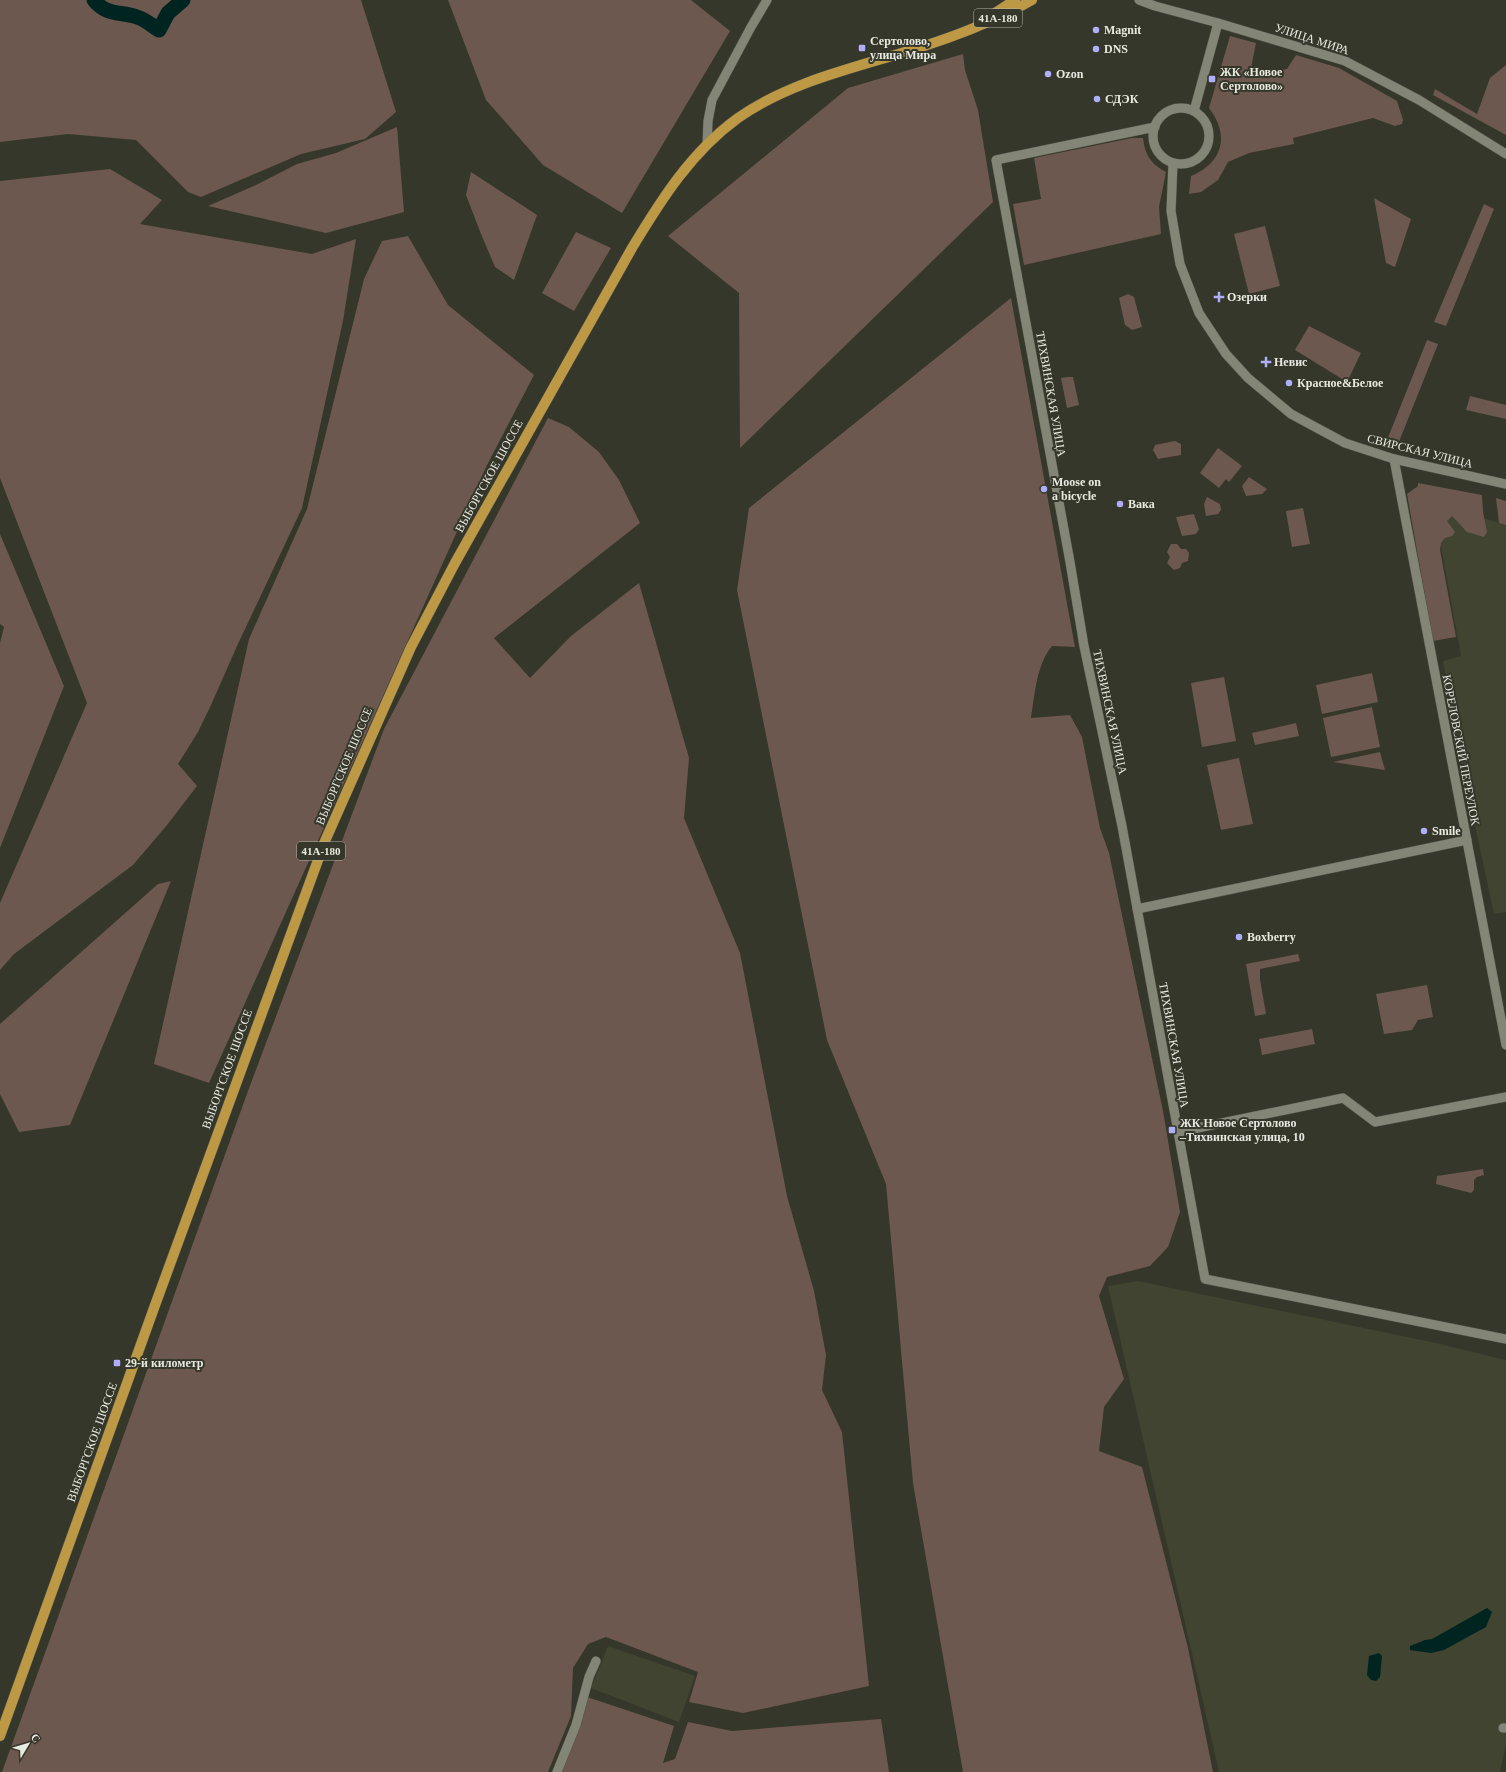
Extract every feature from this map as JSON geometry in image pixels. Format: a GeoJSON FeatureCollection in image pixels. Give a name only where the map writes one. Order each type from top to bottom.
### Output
{"type":"FeatureCollection","features":[{"type":"Feature","properties":{"kind":"main road","name":"ВЫБОРГСКОЕ ШОССЕ"},"geometry":{"type":"LineString","coordinates":[[964,32],[1015,0]]}},
{"type":"Feature","properties":{"kind":"main road","name":"ВЫБОРГСКОЕ ШОССЕ"},"geometry":{"type":"LineString","coordinates":[[0,1736],[315,867],[372,733],[411,647],[455,563],[632,248],[682,171],[707,145],[738,118],[764,102],[790,89],[847,69],[964,32],[1006,14],[1032,0]]}},
{"type":"Feature","properties":{"kind":"street"},"geometry":{"type":"LineString","coordinates":[[707,145],[708,121],[712,100],[750,27],[767,0]]}},
{"type":"Feature","properties":{"kind":"street","name":"УЛИЦА МИРА"},"geometry":{"type":"LineString","coordinates":[[1139,0],[1155,6],[1345,61],[1419,100],[1506,154]]}},
{"type":"Feature","properties":{"kind":"street"},"geometry":{"type":"LineString","coordinates":[[1194,111],[1218,23]]}},
{"type":"Feature","properties":{"kind":"street"},"geometry":{"type":"LineString","coordinates":[[1173,109],[1187,109],[1194,111],[1203,119],[1209,130],[1209,141],[1204,152],[1196,160],[1185,164],[1173,163],[1163,158],[1156,149],[1153,138],[1155,127],[1159,120],[1165,113],[1173,109]]}},
{"type":"Feature","properties":{"kind":"street","name":"ТИХВИНСКАЯ УЛИЦА"},"geometry":{"type":"LineString","coordinates":[[1155,127],[996,160],[1084,646],[1122,826],[1205,1279],[1506,1339]]}},
{"type":"Feature","properties":{"kind":"street","name":"СВИРСКАЯ УЛИЦА"},"geometry":{"type":"LineString","coordinates":[[1173,163],[1171,211],[1180,264],[1199,313],[1226,354],[1254,383],[1291,414],[1345,443],[1394,459],[1506,484]]}},
{"type":"Feature","properties":{"kind":"street","name":"КОРЕЛОВСКИЙ ПЕРЕУЛОК"},"geometry":{"type":"LineString","coordinates":[[1394,459],[1506,1045]]}},
{"type":"Feature","properties":{"kind":"street"},"geometry":{"type":"LineString","coordinates":[[1137,909],[1466,840]]}},
{"type":"Feature","properties":{"kind":"street"},"geometry":{"type":"LineString","coordinates":[[1178,1132],[1343,1098],[1375,1122],[1506,1097]]}},
{"type":"Feature","properties":{"kind":"street"},"geometry":{"type":"LineString","coordinates":[[557,1772],[576,1725],[589,1678],[596,1661]]}},
{"type":"Feature","properties":{"kind":"shaded area"},"geometry":{"type":"Polygon","coordinates":[[[0,0],[361,0],[396,112],[365,139],[301,154],[201,197],[188,192],[136,140],[68,134],[0,142],[0,0]]]}},
{"type":"Feature","properties":{"kind":"shaded area"},"geometry":{"type":"Polygon","coordinates":[[[448,0],[691,0],[730,31],[622,213],[543,165],[486,100],[448,0]]]}},
{"type":"Feature","properties":{"kind":"shaded area"},"geometry":{"type":"Polygon","coordinates":[[[1230,36],[1256,43],[1249,78],[1287,69],[1296,55],[1339,68],[1397,101],[1403,120],[1402,124],[1395,126],[1373,118],[1293,138],[1294,144],[1249,153],[1228,162],[1218,180],[1201,192],[1189,194],[1191,176],[1210,164],[1220,147],[1220,128],[1216,118],[1209,108],[1230,36]]]}},
{"type":"Feature","properties":{"kind":"shaded area"},"geometry":{"type":"Polygon","coordinates":[[[963,54],[965,70],[978,110],[993,202],[740,448],[739,293],[668,236],[848,88],[963,54]]]}},
{"type":"Feature","properties":{"kind":"shaded area"},"geometry":{"type":"Polygon","coordinates":[[[1506,65],[1506,135],[1433,95],[1435,89],[1477,114],[1490,78],[1506,65]]]}},
{"type":"Feature","properties":{"kind":"shaded area"},"geometry":{"type":"Polygon","coordinates":[[[397,127],[404,212],[326,233],[208,206],[256,185],[297,164],[336,153],[397,127]]]}},
{"type":"Feature","properties":{"kind":"shaded area"},"geometry":{"type":"Polygon","coordinates":[[[1132,138],[1143,138],[1147,154],[1156,166],[1166,172],[1159,207],[1161,234],[1024,265],[1013,204],[1041,199],[1034,158],[1132,138]]]}},
{"type":"Feature","properties":{"kind":"shaded area"},"geometry":{"type":"Polygon","coordinates":[[[110,169],[162,200],[140,224],[312,254],[356,239],[343,321],[302,508],[198,732],[178,764],[197,786],[167,825],[133,865],[14,954],[0,970],[0,903],[87,703],[0,478],[0,181],[110,169]]]}},
{"type":"Feature","properties":{"kind":"shaded area"},"geometry":{"type":"Polygon","coordinates":[[[471,172],[537,215],[514,280],[495,267],[481,234],[466,195],[471,172]]]}},
{"type":"Feature","properties":{"kind":"shaded area"},"geometry":{"type":"Polygon","coordinates":[[[1374,198],[1411,219],[1395,267],[1386,263],[1374,198]]]}},
{"type":"Feature","properties":{"kind":"shaded area"},"geometry":{"type":"Polygon","coordinates":[[[1484,204],[1494,209],[1446,326],[1434,322],[1484,204]]]}},
{"type":"Feature","properties":{"kind":"shaded area"},"geometry":{"type":"Polygon","coordinates":[[[1265,226],[1280,286],[1249,294],[1234,234],[1265,226]]]}},
{"type":"Feature","properties":{"kind":"shaded area"},"geometry":{"type":"Polygon","coordinates":[[[576,232],[611,248],[574,311],[542,293],[576,232]]]}},
{"type":"Feature","properties":{"kind":"shaded area"},"geometry":{"type":"Polygon","coordinates":[[[408,236],[448,305],[534,375],[486,467],[209,1083],[154,1064],[249,639],[307,509],[364,279],[382,241],[408,236]]]}},
{"type":"Feature","properties":{"kind":"shaded area"},"geometry":{"type":"Polygon","coordinates":[[[1128,294],[1134,297],[1142,327],[1132,330],[1125,325],[1119,298],[1128,294]]]}},
{"type":"Feature","properties":{"kind":"shaded area"},"geometry":{"type":"Polygon","coordinates":[[[1011,298],[1075,647],[1052,646],[1047,654],[1039,671],[1031,718],[1070,715],[1082,737],[1100,828],[1109,853],[1163,1111],[1180,1212],[1168,1247],[1150,1266],[1107,1277],[1099,1296],[1124,1379],[1104,1407],[1099,1451],[1142,1467],[1188,1648],[1213,1772],[963,1772],[913,1483],[886,1184],[827,1040],[737,590],[749,508],[1011,298]]]}},
{"type":"Feature","properties":{"kind":"shaded area"},"geometry":{"type":"Polygon","coordinates":[[[1309,326],[1361,353],[1347,382],[1295,350],[1309,326]]]}},
{"type":"Feature","properties":{"kind":"shaded area"},"geometry":{"type":"Polygon","coordinates":[[[1427,340],[1438,344],[1398,444],[1387,440],[1427,340]]]}},
{"type":"Feature","properties":{"kind":"shaded area"},"geometry":{"type":"Polygon","coordinates":[[[1073,377],[1079,405],[1067,408],[1061,378],[1073,377]]]}},
{"type":"Feature","properties":{"kind":"shaded area"},"geometry":{"type":"Polygon","coordinates":[[[1470,396],[1506,405],[1506,419],[1466,410],[1470,396]]]}},
{"type":"Feature","properties":{"kind":"shaded area"},"geometry":{"type":"Polygon","coordinates":[[[548,418],[569,427],[599,452],[619,480],[640,523],[494,638],[530,678],[571,636],[639,583],[689,758],[684,818],[740,953],[787,1196],[814,1291],[826,1355],[822,1390],[842,1432],[869,1686],[743,1713],[689,1702],[698,1672],[606,1637],[588,1644],[573,1668],[571,1716],[548,1772],[2,1772],[248,1091],[384,729],[548,418]]]}},
{"type":"Feature","properties":{"kind":"shaded area"},"geometry":{"type":"Polygon","coordinates":[[[1175,441],[1181,444],[1181,455],[1158,459],[1153,450],[1155,445],[1175,441]]]}},
{"type":"Feature","properties":{"kind":"shaded area"},"geometry":{"type":"Polygon","coordinates":[[[1218,448],[1242,466],[1229,482],[1226,479],[1219,488],[1200,473],[1218,448]]]}},
{"type":"Feature","properties":{"kind":"shaded area"},"geometry":{"type":"Polygon","coordinates":[[[1249,477],[1267,489],[1262,494],[1246,496],[1242,486],[1249,477]]]}},
{"type":"Feature","properties":{"kind":"shaded area"},"geometry":{"type":"Polygon","coordinates":[[[1418,483],[1482,495],[1483,512],[1487,532],[1484,537],[1467,532],[1452,516],[1447,521],[1455,532],[1452,536],[1445,538],[1441,543],[1440,550],[1456,637],[1433,641],[1407,494],[1418,486],[1418,483]]]}},
{"type":"Feature","properties":{"kind":"shaded area"},"geometry":{"type":"Polygon","coordinates":[[[1207,497],[1220,504],[1221,510],[1218,514],[1206,516],[1204,504],[1207,497]]]}},
{"type":"Feature","properties":{"kind":"shaded area"},"geometry":{"type":"Polygon","coordinates":[[[1496,498],[1506,501],[1506,525],[1499,523],[1496,498]]]}},
{"type":"Feature","properties":{"kind":"shaded area"},"geometry":{"type":"Polygon","coordinates":[[[1303,508],[1310,544],[1292,547],[1286,511],[1303,508]]]}},
{"type":"Feature","properties":{"kind":"shaded area"},"geometry":{"type":"Polygon","coordinates":[[[1454,509],[1506,525],[1506,912],[1494,914],[1456,735],[1443,661],[1461,656],[1437,525],[1454,509]]]}},
{"type":"Feature","properties":{"kind":"shaded area"},"geometry":{"type":"Polygon","coordinates":[[[1194,514],[1199,529],[1196,534],[1182,536],[1176,517],[1194,514]]]}},
{"type":"Feature","properties":{"kind":"shaded area"},"geometry":{"type":"Polygon","coordinates":[[[0,534],[64,686],[0,848],[0,643],[4,627],[0,624],[0,534]]]}},
{"type":"Feature","properties":{"kind":"shaded area"},"geometry":{"type":"Polygon","coordinates":[[[1171,544],[1177,544],[1181,549],[1186,549],[1189,553],[1188,561],[1182,563],[1180,568],[1174,570],[1167,563],[1170,557],[1167,552],[1171,544]]]}},
{"type":"Feature","properties":{"kind":"shaded area"},"geometry":{"type":"Polygon","coordinates":[[[1372,673],[1378,702],[1322,714],[1316,685],[1372,673]]]}},
{"type":"Feature","properties":{"kind":"shaded area"},"geometry":{"type":"Polygon","coordinates":[[[1224,677],[1236,741],[1202,747],[1191,683],[1224,677]]]}},
{"type":"Feature","properties":{"kind":"shaded area"},"geometry":{"type":"Polygon","coordinates":[[[1372,707],[1380,747],[1331,757],[1323,718],[1372,707]]]}},
{"type":"Feature","properties":{"kind":"shaded area"},"geometry":{"type":"Polygon","coordinates":[[[1296,723],[1299,736],[1255,745],[1252,733],[1296,723]]]}},
{"type":"Feature","properties":{"kind":"shaded area"},"geometry":{"type":"Polygon","coordinates":[[[1380,752],[1385,770],[1333,762],[1380,752]]]}},
{"type":"Feature","properties":{"kind":"shaded area"},"geometry":{"type":"Polygon","coordinates":[[[1239,758],[1253,824],[1221,830],[1207,765],[1239,758]]]}},
{"type":"Feature","properties":{"kind":"shaded area"},"geometry":{"type":"Polygon","coordinates":[[[171,881],[70,1125],[19,1132],[0,1094],[0,1024],[158,884],[171,881]]]}},
{"type":"Feature","properties":{"kind":"shaded area"},"geometry":{"type":"Polygon","coordinates":[[[1298,954],[1300,961],[1260,969],[1260,979],[1266,1014],[1255,1016],[1246,964],[1298,954]]]}},
{"type":"Feature","properties":{"kind":"shaded area"},"geometry":{"type":"Polygon","coordinates":[[[1427,985],[1433,1017],[1418,1020],[1412,1030],[1384,1034],[1376,994],[1427,985]]]}},
{"type":"Feature","properties":{"kind":"shaded area"},"geometry":{"type":"Polygon","coordinates":[[[1312,1029],[1315,1044],[1262,1055],[1259,1039],[1312,1029]]]}},
{"type":"Feature","properties":{"kind":"shaded area"},"geometry":{"type":"Polygon","coordinates":[[[1483,1169],[1484,1175],[1477,1177],[1474,1180],[1474,1190],[1471,1193],[1436,1184],[1437,1176],[1483,1169]]]}},
{"type":"Feature","properties":{"kind":"shaded area"},"geometry":{"type":"Polygon","coordinates":[[[1138,1281],[1436,1343],[1506,1360],[1506,1743],[1500,1772],[1219,1772],[1108,1286],[1138,1281]]]}},
{"type":"Feature","properties":{"kind":"shaded area"},"geometry":{"type":"Polygon","coordinates":[[[608,1646],[695,1676],[679,1722],[591,1688],[608,1646]]]}},
{"type":"Feature","properties":{"kind":"shaded area"},"geometry":{"type":"Polygon","coordinates":[[[587,1697],[674,1726],[663,1763],[675,1759],[688,1722],[732,1731],[881,1719],[889,1772],[562,1772],[587,1697]]]}},
{"type":"Feature","properties":{"kind":"water"},"geometry":{"type":"Polygon","coordinates":[[[1487,1608],[1492,1612],[1486,1627],[1444,1650],[1431,1653],[1410,1650],[1410,1646],[1432,1639],[1487,1608]]]}},
{"type":"Feature","properties":{"kind":"water"},"geometry":{"type":"Polygon","coordinates":[[[1379,1653],[1382,1656],[1380,1677],[1376,1681],[1371,1680],[1367,1675],[1369,1656],[1379,1653]]]}},
{"type":"Feature","properties":{"kind":"waterway"},"geometry":{"type":"LineString","coordinates":[[94,0],[104,9],[140,18],[159,30],[168,13],[183,0]]}},
{"type":"Feature","properties":{"kind":"place","name":"Magnit"},"geometry":{"type":"Point","coordinates":[1096,30]}},
{"type":"Feature","properties":{"kind":"place","name":"Сертолово, улица Мира"},"geometry":{"type":"Point","coordinates":[862,48]}},
{"type":"Feature","properties":{"kind":"place","name":"DNS"},"geometry":{"type":"Point","coordinates":[1096,49]}},
{"type":"Feature","properties":{"kind":"place","name":"Ozon"},"geometry":{"type":"Point","coordinates":[1048,74]}},
{"type":"Feature","properties":{"kind":"place","name":"ЖК «Новое Сертолово»"},"geometry":{"type":"Point","coordinates":[1212,79]}},
{"type":"Feature","properties":{"kind":"place","name":"СДЭК"},"geometry":{"type":"Point","coordinates":[1097,99]}},
{"type":"Feature","properties":{"kind":"place","name":"Озерки"},"geometry":{"type":"Point","coordinates":[1219,297]}},
{"type":"Feature","properties":{"kind":"place","name":"Невис"},"geometry":{"type":"Point","coordinates":[1266,362]}},
{"type":"Feature","properties":{"kind":"place","name":"Красное&Белое"},"geometry":{"type":"Point","coordinates":[1289,383]}},
{"type":"Feature","properties":{"kind":"place","name":"Moose on a bicycle"},"geometry":{"type":"Point","coordinates":[1044,489]}},
{"type":"Feature","properties":{"kind":"place","name":"Вака"},"geometry":{"type":"Point","coordinates":[1120,504]}},
{"type":"Feature","properties":{"kind":"place","name":"Smile"},"geometry":{"type":"Point","coordinates":[1424,831]}},
{"type":"Feature","properties":{"kind":"place","name":"Boxberry"},"geometry":{"type":"Point","coordinates":[1239,937]}},
{"type":"Feature","properties":{"kind":"place","name":"ЖК Новое Сертолово –Тихвинская улица, 10"},"geometry":{"type":"Point","coordinates":[1172,1130]}},
{"type":"Feature","properties":{"kind":"place","name":"29-й километр"},"geometry":{"type":"Point","coordinates":[117,1363]}}]}
